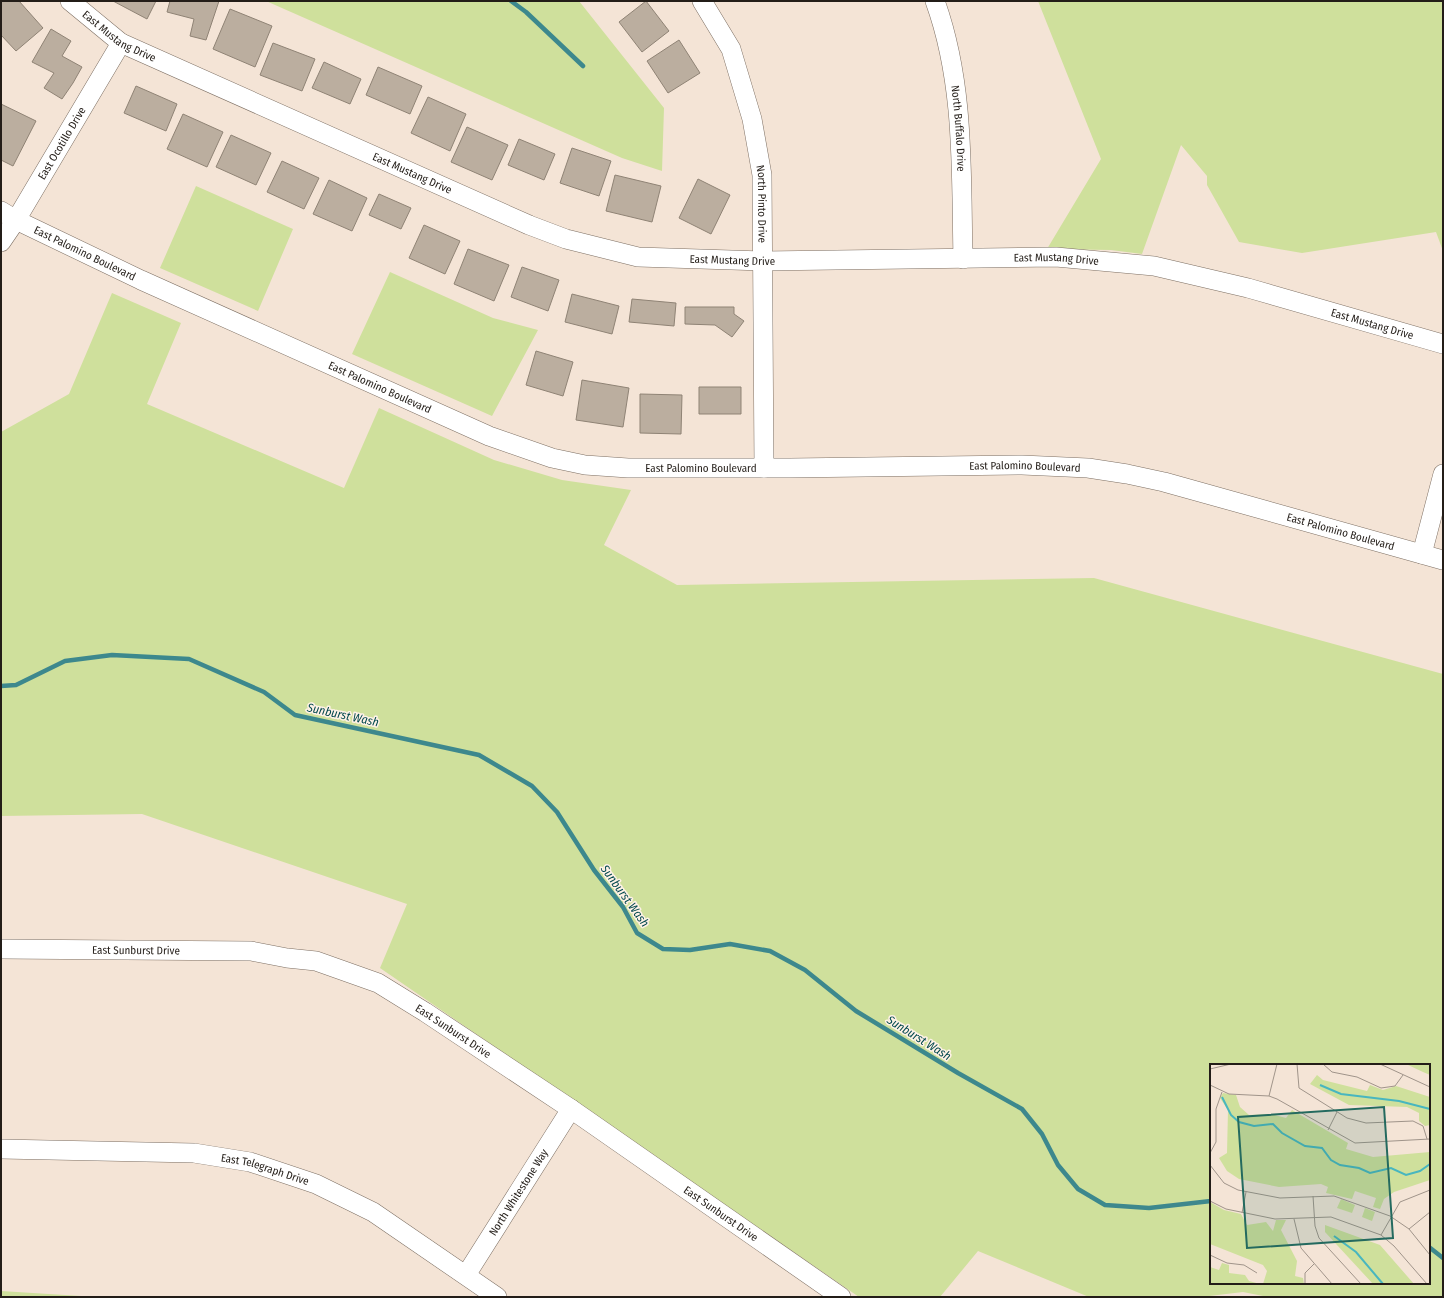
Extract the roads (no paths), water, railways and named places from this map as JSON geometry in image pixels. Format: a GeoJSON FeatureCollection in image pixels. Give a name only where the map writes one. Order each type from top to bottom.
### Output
{"type":"FeatureCollection","features":[{"type":"Feature","properties":{"kind":"street","name":"East Mustang Drive"},"geometry":{"type":"LineString","coordinates":[[70,1],[121,43],[529,225],[566,240],[638,257],[764,261],[1056,257],[1154,266],[1248,288],[1443,344]]}},
{"type":"Feature","properties":{"kind":"street","name":"North Pinto Drive"},"geometry":{"type":"LineString","coordinates":[[702,1],[732,49],[752,119],[762,175],[764,261],[764,468]]}},
{"type":"Feature","properties":{"kind":"street","name":"North Buffalo Drive"},"geometry":{"type":"LineString","coordinates":[[935,1],[943,23],[952,60],[960,111],[963,258]]}},
{"type":"Feature","properties":{"kind":"street","name":"East Ocotillo Drive"},"geometry":{"type":"LineString","coordinates":[[1,242],[8,216],[121,43]]}},
{"type":"Feature","properties":{"kind":"street","name":"East Palomino Boulevard"},"geometry":{"type":"LineString","coordinates":[[8,216],[141,280],[489,436],[552,458],[584,465],[628,468],[1022,465],[1088,468],[1164,482],[1443,560]]}},
{"type":"Feature","properties":{"kind":"street"},"geometry":{"type":"LineString","coordinates":[[1422,554],[1443,474]]}},
{"type":"Feature","properties":{"kind":"street","name":"East Sunburst Drive"},"geometry":{"type":"LineString","coordinates":[[1,949],[251,951],[287,958],[316,961],[378,983],[425,1012],[571,1109],[841,1297]]}},
{"type":"Feature","properties":{"kind":"street","name":"North Whitestone Way"},"geometry":{"type":"LineString","coordinates":[[466,1275],[571,1109]]}},
{"type":"Feature","properties":{"kind":"street","name":"East Telegraph Drive"},"geometry":{"type":"LineString","coordinates":[[1,1149],[194,1153],[250,1162],[316,1184],[373,1212],[497,1297]]}},
{"type":"Feature","properties":{"kind":"waterway"},"geometry":{"type":"LineString","coordinates":[[511,1],[526,12],[583,66]]}},
{"type":"Feature","properties":{"kind":"waterway","name":"Sunburst Wash"},"geometry":{"type":"LineString","coordinates":[[1,686],[16,685],[65,661],[112,655],[189,659],[264,692],[295,715],[479,755],[532,786],[557,812],[594,870],[623,907],[637,933],[663,949],[690,950],[730,944],[770,951],[805,970],[856,1011],[958,1073],[1022,1109],[1042,1134],[1058,1165],[1078,1189],[1105,1205],[1149,1208],[1210,1201]]}},
{"type":"Feature","properties":{"kind":"waterway","name":"Sunburst Wash"},"geometry":{"type":"LineString","coordinates":[[1430,1248],[1443,1258]]}}]}
